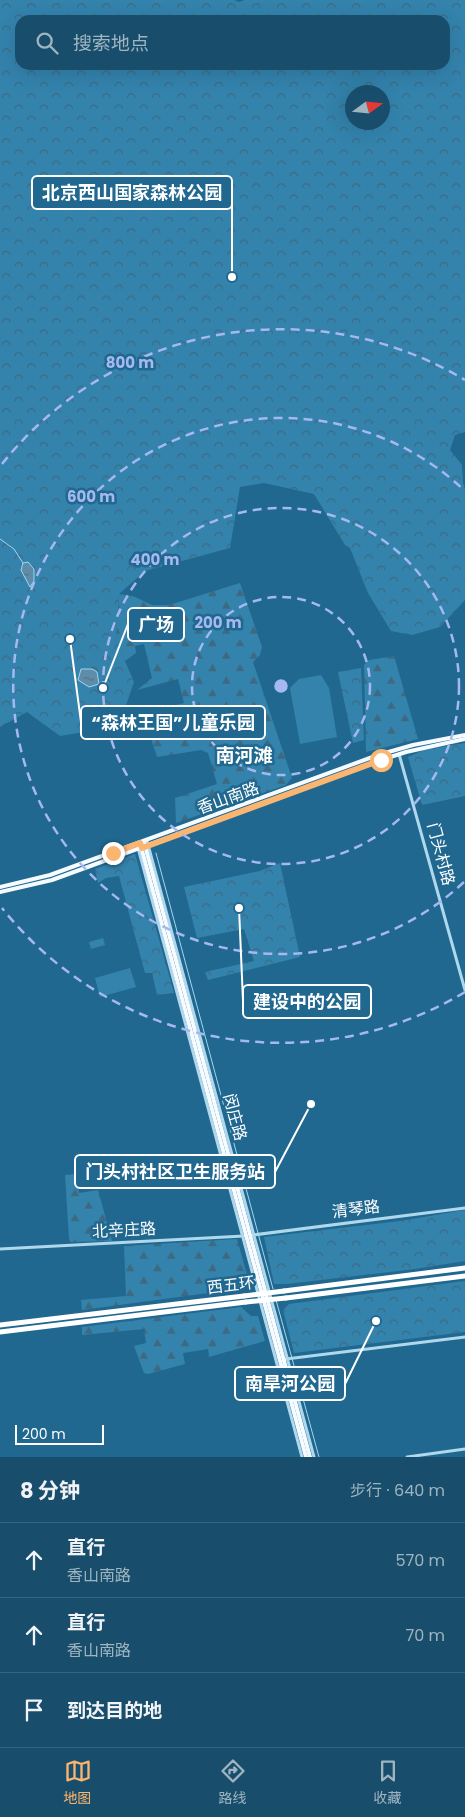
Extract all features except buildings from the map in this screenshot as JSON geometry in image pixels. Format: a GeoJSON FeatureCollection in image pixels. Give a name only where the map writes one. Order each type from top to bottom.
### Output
{"type":"FeatureCollection","features":[{"type":"Feature","properties":{"kind":"highway","name":"西五环"},"geometry":{"type":"LineString","coordinates":[[0,1325],[465,1268]]}},
{"type":"Feature","properties":{"kind":"highway","name":"西五环"},"geometry":{"type":"LineString","coordinates":[[0,1332],[465,1276]]}},
{"type":"Feature","properties":{"kind":"main road","name":"香山南路"},"geometry":{"type":"LineString","coordinates":[[0,892],[52,880],[378,755],[413,745],[465,735]]}},
{"type":"Feature","properties":{"kind":"main road","name":"香山南路"},"geometry":{"type":"LineString","coordinates":[[0,887],[50,875],[143,845],[399,754],[465,739]]}},
{"type":"Feature","properties":{"kind":"main road","name":"闵庄路"},"geometry":{"type":"LineString","coordinates":[[143,845],[306,1457]]}},
{"type":"Feature","properties":{"kind":"main road","name":"闵庄路"},"geometry":{"type":"LineString","coordinates":[[248,1235],[285,1359],[306,1457]]}},
{"type":"Feature","properties":{"kind":"street","name":"门头村路"},"geometry":{"type":"LineString","coordinates":[[399,754],[465,990]]}},
{"type":"Feature","properties":{"kind":"street","name":"闵庄路"},"geometry":{"type":"LineString","coordinates":[[143,845],[248,1235]]}},
{"type":"Feature","properties":{"kind":"street","name":"清琴路"},"geometry":{"type":"LineString","coordinates":[[248,1235],[465,1208]]}},
{"type":"Feature","properties":{"kind":"street","name":"北辛庄路"},"geometry":{"type":"LineString","coordinates":[[0,1249],[248,1235]]}},
{"type":"Feature","properties":{"kind":"street"},"geometry":{"type":"LineString","coordinates":[[285,1359],[465,1337]]}},
{"type":"Feature","properties":{"kind":"street","name":"闵庄路"},"geometry":{"type":"LineString","coordinates":[[285,1359],[314,1457]]}},
{"type":"Feature","properties":{"kind":"street"},"geometry":{"type":"LineString","coordinates":[[407,1457],[465,1449]]}},
{"type":"Feature","properties":{"kind":"green space"},"geometry":{"type":"Polygon","coordinates":[[[0,0],[234,0],[239,2],[245,0],[465,0],[465,432],[455,435],[450,450],[462,465],[465,489],[465,600],[440,627],[412,635],[391,631],[368,593],[350,548],[345,545],[314,494],[264,483],[240,487],[230,548],[145,571],[119,594],[116,640],[134,682],[126,705],[97,730],[60,736],[27,712],[0,727],[0,0]]]}},
{"type":"Feature","properties":{"kind":"green space"},"geometry":{"type":"Polygon","coordinates":[[[240,583],[262,647],[260,655],[253,662],[292,778],[286,785],[176,823],[175,798],[217,784],[208,753],[201,750],[157,757],[143,714],[184,703],[178,679],[137,690],[152,678],[144,644],[135,646],[136,653],[125,661],[116,640],[119,594],[133,596],[152,605],[169,605],[240,583]]]}},
{"type":"Feature","properties":{"kind":"green space"},"geometry":{"type":"Polygon","coordinates":[[[394,656],[418,739],[366,752],[364,665],[369,660],[394,656]]]}},
{"type":"Feature","properties":{"kind":"green space"},"geometry":{"type":"Polygon","coordinates":[[[361,668],[364,740],[353,743],[338,672],[361,668]]]}},
{"type":"Feature","properties":{"kind":"green space"},"geometry":{"type":"Polygon","coordinates":[[[321,675],[329,688],[337,737],[300,744],[290,688],[299,679],[321,675]]]}},
{"type":"Feature","properties":{"kind":"green space"},"geometry":{"type":"Polygon","coordinates":[[[465,743],[465,796],[422,805],[408,757],[424,750],[465,743]]]}},
{"type":"Feature","properties":{"kind":"green space"},"geometry":{"type":"Polygon","coordinates":[[[135,854],[174,993],[157,995],[152,973],[145,973],[119,876],[106,878],[98,883],[95,869],[135,854]]]}},
{"type":"Feature","properties":{"kind":"green space"},"geometry":{"type":"Polygon","coordinates":[[[280,863],[300,957],[208,980],[205,972],[254,961],[244,929],[197,938],[184,887],[260,871],[280,863]]]}},
{"type":"Feature","properties":{"kind":"green space"},"geometry":{"type":"Polygon","coordinates":[[[103,938],[105,945],[91,949],[89,942],[103,938]]]}},
{"type":"Feature","properties":{"kind":"green space"},"geometry":{"type":"Polygon","coordinates":[[[130,968],[136,987],[100,997],[95,978],[130,968]]]}},
{"type":"Feature","properties":{"kind":"green space"},"geometry":{"type":"Polygon","coordinates":[[[76,1174],[79,1193],[98,1190],[112,1241],[71,1242],[69,1239],[65,1175],[76,1174]]]}},
{"type":"Feature","properties":{"kind":"green space"},"geometry":{"type":"Polygon","coordinates":[[[465,1210],[465,1261],[415,1269],[274,1284],[264,1237],[400,1221],[465,1210]]]}},
{"type":"Feature","properties":{"kind":"green space"},"geometry":{"type":"Polygon","coordinates":[[[237,1239],[249,1282],[246,1288],[82,1310],[81,1300],[126,1296],[124,1246],[237,1239]]]}},
{"type":"Feature","properties":{"kind":"green space"},"geometry":{"type":"Polygon","coordinates":[[[465,1281],[465,1332],[294,1353],[283,1310],[289,1304],[465,1281]]]}},
{"type":"Feature","properties":{"kind":"green space"},"geometry":{"type":"Polygon","coordinates":[[[241,1307],[251,1316],[258,1316],[265,1341],[209,1357],[208,1349],[183,1353],[185,1364],[148,1374],[144,1373],[134,1346],[146,1343],[144,1329],[82,1335],[82,1327],[241,1307]]]}},
{"type":"Feature","properties":{"kind":"water"},"geometry":{"type":"Polygon","coordinates":[[[28,562],[34,569],[34,581],[30,587],[21,570],[23,563],[28,562]]]}},
{"type":"Feature","properties":{"kind":"water"},"geometry":{"type":"Polygon","coordinates":[[[81,669],[92,669],[97,672],[99,684],[89,687],[78,680],[81,669]]]}},
{"type":"Feature","properties":{"kind":"waterway"},"geometry":{"type":"LineString","coordinates":[[0,539],[14,549],[23,563]]}},
{"type":"Feature","properties":{"kind":"waterway"},"geometry":{"type":"LineString","coordinates":[[156,853],[273,1289]]}},
{"type":"Feature","properties":{"kind":"waterway"},"geometry":{"type":"LineString","coordinates":[[276,1300],[319,1457]]}},
{"type":"Feature","properties":{"kind":"place","name":"北京西山国家森林公园"},"geometry":{"type":"Point","coordinates":[232,277]}},
{"type":"Feature","properties":{"kind":"place","name":"“森林王国”儿童乐园"},"geometry":{"type":"Point","coordinates":[70,639]}},
{"type":"Feature","properties":{"kind":"place","name":"广场"},"geometry":{"type":"Point","coordinates":[103,688]}},
{"type":"Feature","properties":{"kind":"place","name":"建设中的公园"},"geometry":{"type":"Point","coordinates":[239,908]}},
{"type":"Feature","properties":{"kind":"place","name":"门头村社区卫生服务站"},"geometry":{"type":"Point","coordinates":[311,1104]}},
{"type":"Feature","properties":{"kind":"place","name":"南旱河公园"},"geometry":{"type":"Point","coordinates":[376,1321]}},
{"type":"Feature","properties":{"kind":"district","name":"南河滩"},"geometry":{"type":"Point","coordinates":[244,755]}},
{"type":"Feature","properties":{"kind":"route"},"geometry":{"type":"LineString","coordinates":[[113,853],[140,843],[142,848],[381,760]]}}]}
